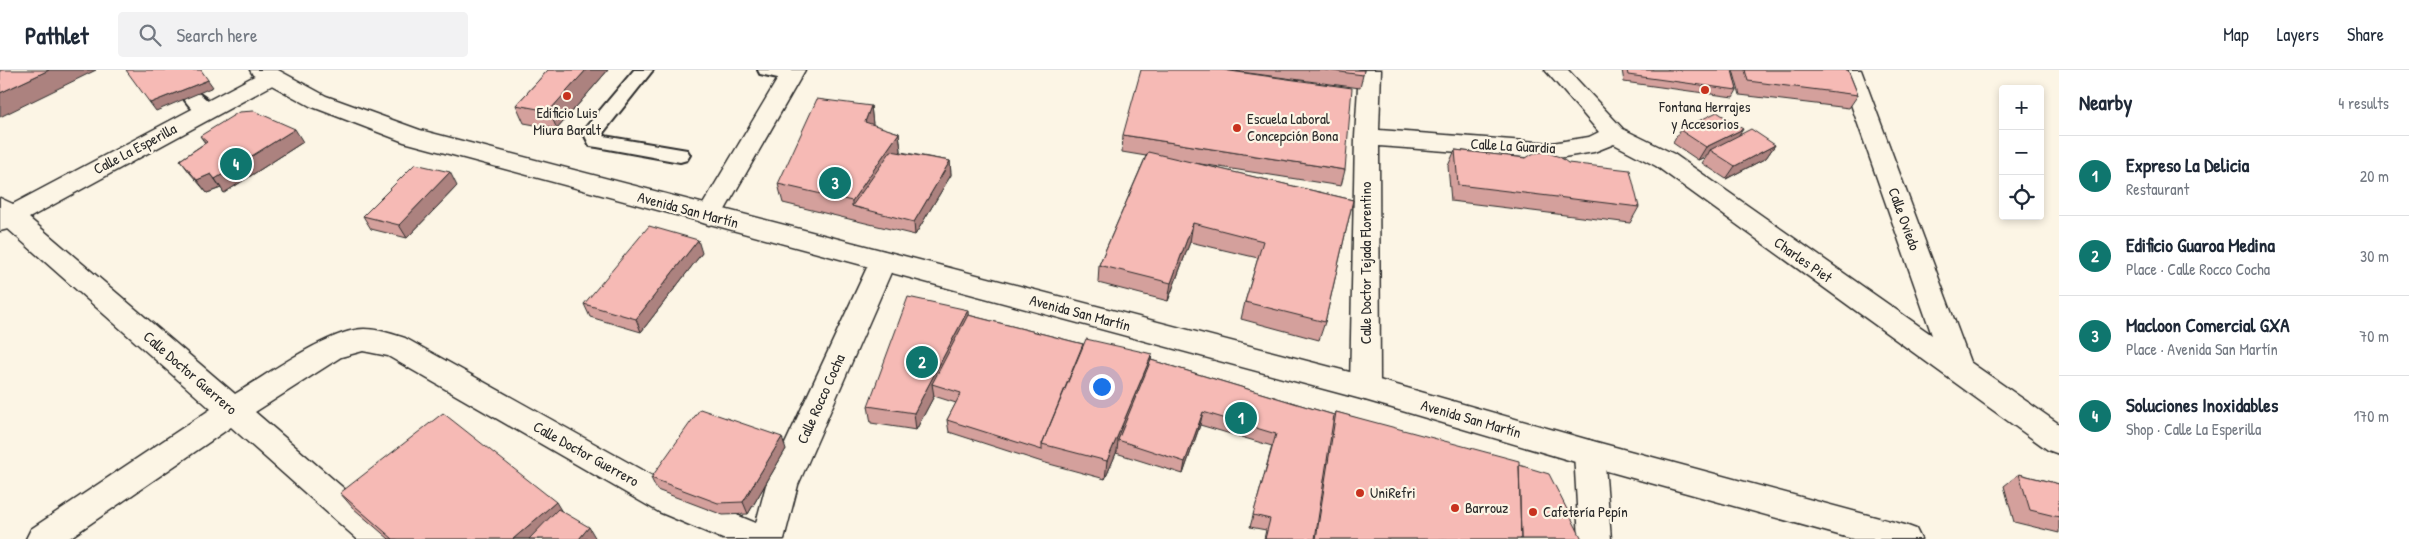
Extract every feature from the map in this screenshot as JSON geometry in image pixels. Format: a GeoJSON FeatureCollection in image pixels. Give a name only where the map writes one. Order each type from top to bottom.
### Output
{"type":"FeatureCollection","features":[{"type":"Feature","properties":{"kind":"street","name":"Calle Doctor Tejada Florentino"},"geometry":{"type":"LineString","coordinates":[[1365,388],[1367,137],[1370,70]]}},
{"type":"Feature","properties":{"kind":"street","name":"Charles Piet"},"geometry":{"type":"LineString","coordinates":[[1556,70],[1615,135],[1665,160],[2059,441]]}},
{"type":"Feature","properties":{"kind":"street"},"geometry":{"type":"LineString","coordinates":[[1586,70],[1597,103],[1615,135]]}},
{"type":"Feature","properties":{"kind":"street","name":"Calle Oviedo"},"geometry":{"type":"LineString","coordinates":[[1850,70],[1958,369]]}},
{"type":"Feature","properties":{"kind":"street"},"geometry":{"type":"LineString","coordinates":[[709,216],[792,72]]}},
{"type":"Feature","properties":{"kind":"street","name":"Avenida San Martín"},"geometry":{"type":"LineString","coordinates":[[266,73],[318,101],[412,136],[1365,388],[1589,453],[1905,539]]}},
{"type":"Feature","properties":{"kind":"street","name":"Calle La Esperilla"},"geometry":{"type":"LineString","coordinates":[[4,215],[198,104],[266,73]]}},
{"type":"Feature","properties":{"kind":"street","name":"Calle La Guardia"},"geometry":{"type":"LineString","coordinates":[[1367,137],[1552,151],[1594,144],[1615,135]]}},
{"type":"Feature","properties":{"kind":"street","name":"Calle Doctor Guerrero"},"geometry":{"type":"LineString","coordinates":[[4,215],[233,410],[380,539]]}},
{"type":"Feature","properties":{"kind":"street","name":"Calle Rocco Cocha"},"geometry":{"type":"LineString","coordinates":[[768,539],[782,485],[883,262]]}},
{"type":"Feature","properties":{"kind":"street","name":"Calle Doctor Guerrero"},"geometry":{"type":"LineString","coordinates":[[233,410],[332,348],[363,340],[395,346],[670,502],[758,539]]}},
{"type":"Feature","properties":{"kind":"street"},"geometry":{"type":"LineString","coordinates":[[42,539],[233,410]]}},
{"type":"Feature","properties":{"kind":"street"},"geometry":{"type":"LineString","coordinates":[[1589,453],[1595,539]]}},
{"type":"Feature","properties":{"kind":"lane"},"geometry":{"type":"LineString","coordinates":[[644,70],[593,132],[596,141],[680,155]]}},
{"type":"Feature","properties":{"kind":"lane"},"geometry":{"type":"LineString","coordinates":[[767,70],[792,72]]}},
{"type":"Feature","properties":{"kind":"building"},"geometry":{"type":"Polygon","coordinates":[[[0,70],[49,70],[0,93],[0,70]]]}},
{"type":"Feature","properties":{"kind":"building"},"geometry":{"type":"Polygon","coordinates":[[[126,70],[201,70],[208,80],[150,103],[126,70]]]}},
{"type":"Feature","properties":{"kind":"building"},"geometry":{"type":"Polygon","coordinates":[[[548,70],[586,70],[549,111],[516,105],[548,70]]]}},
{"type":"Feature","properties":{"kind":"building","name":"Escuela Laboral Concepción Bona"},"geometry":{"type":"Polygon","coordinates":[[[1141,70],[1223,70],[1352,88],[1345,170],[1123,135],[1141,70]]]}},
{"type":"Feature","properties":{"kind":"building"},"geometry":{"type":"Polygon","coordinates":[[[1325,70],[1364,70],[1363,75],[1325,70]]]}},
{"type":"Feature","properties":{"kind":"building"},"geometry":{"type":"Polygon","coordinates":[[[1627,70],[1732,70],[1737,90],[1628,75],[1627,70]]]}},
{"type":"Feature","properties":{"kind":"building"},"geometry":{"type":"Polygon","coordinates":[[[1745,70],[1848,70],[1858,95],[1748,81],[1745,70]]]}},
{"type":"Feature","properties":{"kind":"building"},"geometry":{"type":"Polygon","coordinates":[[[817,99],[871,106],[865,122],[899,133],[852,201],[778,184],[817,99]]]}},
{"type":"Feature","properties":{"kind":"building"},"geometry":{"type":"Polygon","coordinates":[[[254,111],[295,129],[215,179],[211,174],[197,180],[180,160],[207,142],[200,136],[239,112],[254,111]]]}},
{"type":"Feature","properties":{"kind":"building"},"geometry":{"type":"Polygon","coordinates":[[[1717,112],[1743,129],[1706,147],[1680,130],[1717,112]]]}},
{"type":"Feature","properties":{"kind":"building"},"geometry":{"type":"Polygon","coordinates":[[[1751,129],[1775,145],[1735,166],[1710,150],[1751,129]]]}},
{"type":"Feature","properties":{"kind":"building"},"geometry":{"type":"Polygon","coordinates":[[[1455,150],[1526,158],[1534,153],[1545,152],[1560,157],[1568,163],[1630,170],[1639,207],[1458,185],[1455,150]]]}},
{"type":"Feature","properties":{"kind":"building"},"geometry":{"type":"Polygon","coordinates":[[[891,151],[950,161],[914,222],[852,206],[891,151]]]}},
{"type":"Feature","properties":{"kind":"building"},"geometry":{"type":"Polygon","coordinates":[[[1148,152],[1353,200],[1325,322],[1245,302],[1263,241],[1193,223],[1171,283],[1099,265],[1148,152]]]}},
{"type":"Feature","properties":{"kind":"building"},"geometry":{"type":"Polygon","coordinates":[[[415,164],[450,172],[399,225],[363,216],[415,164]]]}},
{"type":"Feature","properties":{"kind":"building"},"geometry":{"type":"Polygon","coordinates":[[[649,226],[698,240],[636,319],[584,304],[649,226]]]}},
{"type":"Feature","properties":{"kind":"building"},"geometry":{"type":"Polygon","coordinates":[[[908,297],[968,310],[914,413],[868,406],[908,297]]]}},
{"type":"Feature","properties":{"kind":"building"},"geometry":{"type":"Polygon","coordinates":[[[968,315],[1083,344],[1042,444],[1042,450],[947,420],[961,393],[932,384],[968,315]]]}},
{"type":"Feature","properties":{"kind":"building"},"geometry":{"type":"Polygon","coordinates":[[[1086,339],[1152,354],[1107,461],[1042,444],[1086,339]]]}},
{"type":"Feature","properties":{"kind":"building"},"geometry":{"type":"Polygon","coordinates":[[[1151,360],[1334,415],[1315,539],[1265,539],[1270,519],[1253,515],[1276,434],[1203,412],[1185,462],[1118,440],[1151,360]]]}},
{"type":"Feature","properties":{"kind":"building"},"geometry":{"type":"Polygon","coordinates":[[[700,409],[782,437],[743,502],[718,503],[651,478],[700,409]]]}},
{"type":"Feature","properties":{"kind":"building"},"geometry":{"type":"Polygon","coordinates":[[[1336,412],[1519,461],[1521,539],[1316,539],[1336,412]]]}},
{"type":"Feature","properties":{"kind":"building"},"geometry":{"type":"Polygon","coordinates":[[[443,413],[556,502],[513,539],[393,539],[340,493],[443,413]]]}},
{"type":"Feature","properties":{"kind":"building","name":"Cafetería Pepín"},"geometry":{"type":"Polygon","coordinates":[[[1519,465],[1549,474],[1582,539],[1521,539],[1519,465]]]}},
{"type":"Feature","properties":{"kind":"building"},"geometry":{"type":"Polygon","coordinates":[[[2019,474],[2059,484],[2059,517],[2030,510],[2019,474]]]}},
{"type":"Feature","properties":{"kind":"building"},"geometry":{"type":"Polygon","coordinates":[[[558,509],[589,527],[579,539],[529,539],[558,509]]]}},
{"type":"Feature","properties":{"kind":"place","name":"Fontana Herrajes y Accesorios"},"geometry":{"type":"Point","coordinates":[1705,90]}},
{"type":"Feature","properties":{"kind":"place","name":"Edificio Luis Miura Baralt"},"geometry":{"type":"Point","coordinates":[567,96]}},
{"type":"Feature","properties":{"kind":"place","name":"Escuela Laboral Concepción Bona"},"geometry":{"type":"Point","coordinates":[1237,128]}},
{"type":"Feature","properties":{"kind":"place","name":"Soluciones Inoxidables"},"geometry":{"type":"Point","coordinates":[236,164]}},
{"type":"Feature","properties":{"kind":"place","name":"Macloon Comercial GXA"},"geometry":{"type":"Point","coordinates":[835,183]}},
{"type":"Feature","properties":{"kind":"place","name":"Edificio Guaroa Medina"},"geometry":{"type":"Point","coordinates":[922,362]}},
{"type":"Feature","properties":{"kind":"place","name":"Expreso La Delicia"},"geometry":{"type":"Point","coordinates":[1241,418]}},
{"type":"Feature","properties":{"kind":"place","name":"UniRefri"},"geometry":{"type":"Point","coordinates":[1360,493]}},
{"type":"Feature","properties":{"kind":"place","name":"Barrouz"},"geometry":{"type":"Point","coordinates":[1455,508]}},
{"type":"Feature","properties":{"kind":"place","name":"Cafetería Pepín"},"geometry":{"type":"Point","coordinates":[1533,512]}}]}
